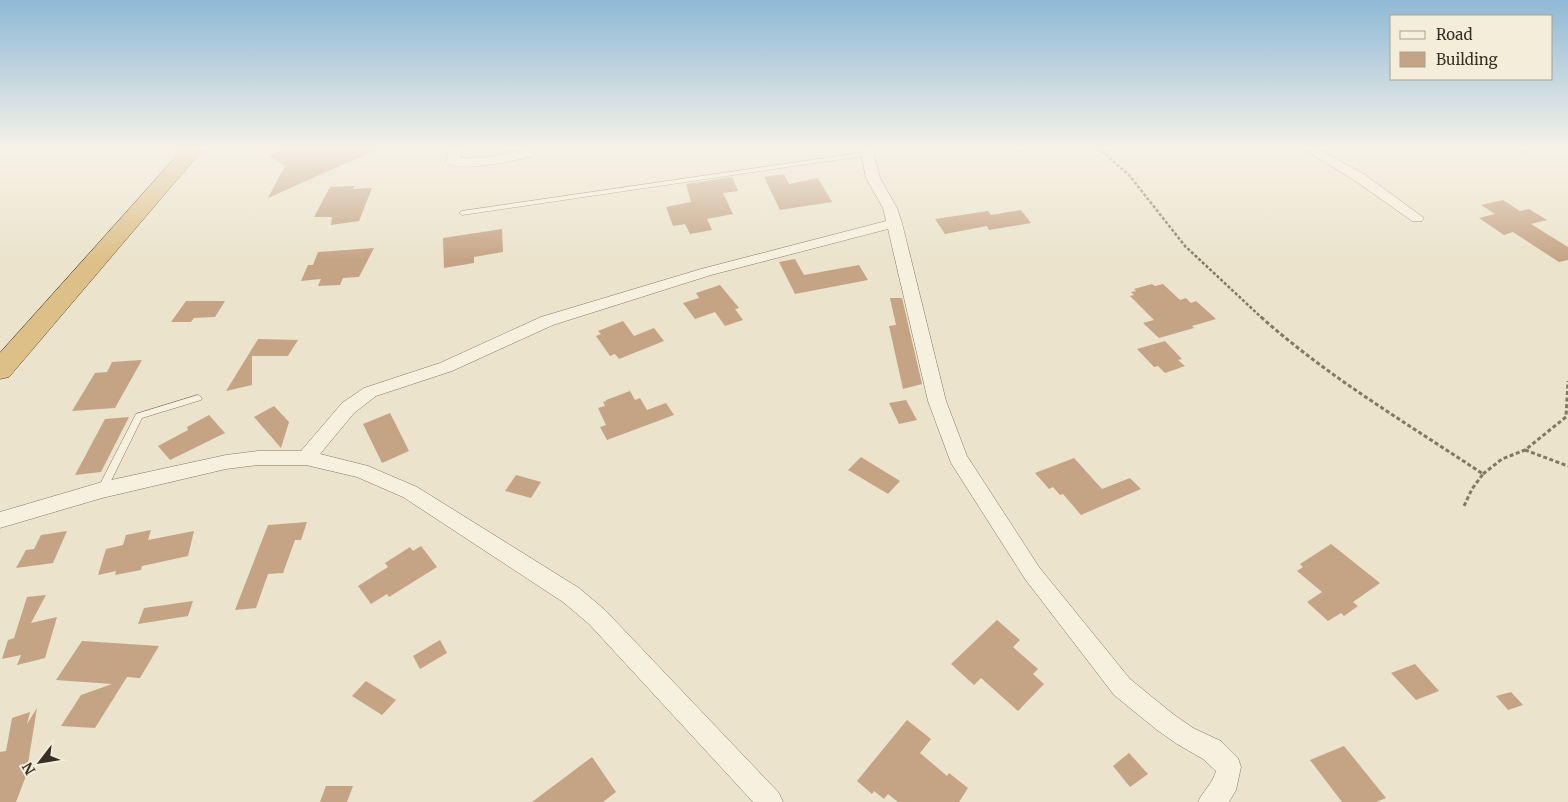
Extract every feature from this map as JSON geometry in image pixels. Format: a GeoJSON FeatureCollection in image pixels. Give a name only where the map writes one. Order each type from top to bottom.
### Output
{"type":"FeatureCollection","features":[{"type":"Feature","properties":{"kind":"highway"},"geometry":{"type":"LineString","coordinates":[[0,370],[161,185]]}},
{"type":"Feature","properties":{"kind":"street"},"geometry":{"type":"LineString","coordinates":[[876,185],[890,208],[937,401],[958,458],[1032,573],[1122,687],[1165,722],[1212,750],[1229,767],[1223,790],[1211,802]]}},
{"type":"Feature","properties":{"kind":"street"},"geometry":{"type":"LineString","coordinates":[[1371,185],[1416,218]]}},
{"type":"Feature","properties":{"kind":"street"},"geometry":{"type":"LineString","coordinates":[[306,458],[348,408],[370,392],[446,367],[547,321],[706,272],[894,223]]}},
{"type":"Feature","properties":{"kind":"street"},"geometry":{"type":"LineString","coordinates":[[0,520],[102,490],[226,462],[258,458],[306,458],[360,471],[410,492],[571,596],[604,624],[770,802]]}},
{"type":"Feature","properties":{"kind":"lane"},"geometry":{"type":"LineString","coordinates":[[462,213],[642,185]]}},
{"type":"Feature","properties":{"kind":"lane"},"geometry":{"type":"LineString","coordinates":[[102,490],[139,416],[198,398]]}},
{"type":"Feature","properties":{"kind":"path"},"geometry":{"type":"LineString","coordinates":[[1137,185],[1185,246],[1291,344],[1347,384],[1483,474]]}},
{"type":"Feature","properties":{"kind":"path"},"geometry":{"type":"LineString","coordinates":[[1464,506],[1472,489],[1483,474],[1502,459],[1525,450],[1566,417],[1568,382]]}},
{"type":"Feature","properties":{"kind":"path"},"geometry":{"type":"LineString","coordinates":[[1525,450],[1568,466]]}},
{"type":"Feature","properties":{"kind":"building"},"geometry":{"type":"Polygon","coordinates":[[[275,185],[296,185],[268,198],[275,185]]]}},
{"type":"Feature","properties":{"kind":"building"},"geometry":{"type":"Polygon","coordinates":[[[686,185],[736,185],[738,191],[723,193],[733,214],[707,219],[712,230],[690,234],[685,224],[673,226],[666,207],[691,202],[686,185]]]}},
{"type":"Feature","properties":{"kind":"building"},"geometry":{"type":"Polygon","coordinates":[[[768,185],[822,185],[832,202],[780,210],[768,185]]]}},
{"type":"Feature","properties":{"kind":"building"},"geometry":{"type":"Polygon","coordinates":[[[355,186],[353,189],[372,188],[359,221],[331,225],[332,217],[314,217],[330,187],[355,186]]]}},
{"type":"Feature","properties":{"kind":"building"},"geometry":{"type":"Polygon","coordinates":[[[1503,200],[1520,211],[1529,209],[1547,220],[1531,224],[1568,247],[1568,260],[1559,262],[1513,232],[1504,235],[1479,218],[1495,214],[1481,205],[1503,200]]]}},
{"type":"Feature","properties":{"kind":"building"},"geometry":{"type":"Polygon","coordinates":[[[1021,210],[1031,223],[989,230],[987,226],[945,234],[935,219],[988,211],[991,215],[1021,210]]]}},
{"type":"Feature","properties":{"kind":"building"},"geometry":{"type":"Polygon","coordinates":[[[502,229],[503,252],[474,257],[474,263],[444,268],[443,238],[502,229]]]}},
{"type":"Feature","properties":{"kind":"building"},"geometry":{"type":"Polygon","coordinates":[[[374,248],[359,277],[343,278],[340,285],[318,286],[321,279],[301,281],[308,265],[313,265],[318,252],[374,248]]]}},
{"type":"Feature","properties":{"kind":"building"},"geometry":{"type":"Polygon","coordinates":[[[795,259],[804,275],[859,265],[868,280],[795,294],[779,262],[795,259]]]}},
{"type":"Feature","properties":{"kind":"building"},"geometry":{"type":"Polygon","coordinates":[[[1152,284],[1155,286],[1163,284],[1180,300],[1186,298],[1191,303],[1196,301],[1216,319],[1192,326],[1194,328],[1159,338],[1143,323],[1154,320],[1130,296],[1134,295],[1131,292],[1136,291],[1134,289],[1152,284]]]}},
{"type":"Feature","properties":{"kind":"building"},"geometry":{"type":"Polygon","coordinates":[[[720,285],[739,308],[735,309],[743,320],[725,326],[715,312],[695,319],[683,303],[699,298],[696,293],[720,285]]]}},
{"type":"Feature","properties":{"kind":"building"},"geometry":{"type":"Polygon","coordinates":[[[890,298],[902,298],[922,384],[903,389],[889,326],[896,325],[890,298]]]}},
{"type":"Feature","properties":{"kind":"building"},"geometry":{"type":"Polygon","coordinates":[[[186,301],[225,301],[215,317],[194,318],[191,322],[171,322],[186,301]]]}},
{"type":"Feature","properties":{"kind":"building"},"geometry":{"type":"Polygon","coordinates":[[[623,321],[634,336],[654,328],[664,341],[619,359],[615,354],[610,356],[596,336],[601,334],[598,331],[623,321]]]}},
{"type":"Feature","properties":{"kind":"building"},"geometry":{"type":"Polygon","coordinates":[[[258,339],[298,340],[288,356],[252,356],[252,385],[226,391],[258,339]]]}},
{"type":"Feature","properties":{"kind":"building"},"geometry":{"type":"Polygon","coordinates":[[[1165,341],[1182,359],[1178,360],[1185,366],[1165,373],[1158,366],[1154,367],[1137,349],[1165,341]]]}},
{"type":"Feature","properties":{"kind":"building"},"geometry":{"type":"Polygon","coordinates":[[[142,360],[115,408],[72,411],[95,373],[107,372],[112,362],[142,360]]]}},
{"type":"Feature","properties":{"kind":"building"},"geometry":{"type":"Polygon","coordinates":[[[630,391],[635,400],[640,398],[647,410],[666,403],[674,415],[607,440],[600,427],[606,425],[598,408],[605,406],[603,402],[606,400],[630,391]]]}},
{"type":"Feature","properties":{"kind":"building"},"geometry":{"type":"Polygon","coordinates":[[[906,400],[917,420],[899,424],[889,403],[906,400]]]}},
{"type":"Feature","properties":{"kind":"building"},"geometry":{"type":"Polygon","coordinates":[[[274,406],[289,422],[281,448],[254,417],[274,406]]]}},
{"type":"Feature","properties":{"kind":"building"},"geometry":{"type":"Polygon","coordinates":[[[390,413],[409,451],[382,463],[363,424],[390,413]]]}},
{"type":"Feature","properties":{"kind":"building"},"geometry":{"type":"Polygon","coordinates":[[[209,415],[225,433],[170,460],[158,446],[188,430],[187,427],[209,415]]]}},
{"type":"Feature","properties":{"kind":"building"},"geometry":{"type":"Polygon","coordinates":[[[129,417],[101,472],[75,475],[105,419],[129,417]]]}},
{"type":"Feature","properties":{"kind":"building"},"geometry":{"type":"Polygon","coordinates":[[[861,457],[900,481],[888,494],[848,470],[861,457]]]}},
{"type":"Feature","properties":{"kind":"building"},"geometry":{"type":"Polygon","coordinates":[[[1074,458],[1102,489],[1130,478],[1141,489],[1081,515],[1063,494],[1060,495],[1053,487],[1049,489],[1035,473],[1074,458]]]}},
{"type":"Feature","properties":{"kind":"building"},"geometry":{"type":"Polygon","coordinates":[[[516,475],[541,482],[531,498],[505,491],[516,475]]]}},
{"type":"Feature","properties":{"kind":"building"},"geometry":{"type":"Polygon","coordinates":[[[307,522],[301,540],[295,540],[283,573],[268,574],[256,608],[235,610],[268,525],[307,522]]]}},
{"type":"Feature","properties":{"kind":"building"},"geometry":{"type":"Polygon","coordinates":[[[151,530],[148,540],[194,531],[188,556],[142,566],[141,570],[115,575],[116,571],[98,575],[106,549],[123,545],[126,535],[151,530]]]}},
{"type":"Feature","properties":{"kind":"building"},"geometry":{"type":"Polygon","coordinates":[[[67,531],[53,563],[16,568],[26,550],[34,549],[41,535],[67,531]]]}},
{"type":"Feature","properties":{"kind":"building"},"geometry":{"type":"Polygon","coordinates":[[[1331,544],[1380,583],[1353,602],[1358,606],[1344,616],[1341,613],[1328,621],[1307,602],[1322,592],[1297,571],[1303,567],[1300,564],[1331,544]]]}},
{"type":"Feature","properties":{"kind":"building"},"geometry":{"type":"Polygon","coordinates":[[[421,546],[437,567],[389,597],[387,594],[371,604],[358,586],[388,567],[385,563],[410,547],[413,551],[421,546]]]}},
{"type":"Feature","properties":{"kind":"building"},"geometry":{"type":"Polygon","coordinates":[[[46,595],[31,623],[57,617],[45,658],[17,665],[21,655],[2,659],[8,640],[14,638],[27,597],[46,595]]]}},
{"type":"Feature","properties":{"kind":"building"},"geometry":{"type":"Polygon","coordinates":[[[193,601],[188,616],[138,624],[144,608],[193,601]]]}},
{"type":"Feature","properties":{"kind":"building"},"geometry":{"type":"Polygon","coordinates":[[[997,620],[1020,640],[1013,647],[1038,669],[1033,674],[1044,684],[1018,711],[981,678],[974,685],[951,664],[997,620]]]}},
{"type":"Feature","properties":{"kind":"building"},"geometry":{"type":"Polygon","coordinates":[[[440,640],[447,653],[420,669],[413,656],[440,640]]]}},
{"type":"Feature","properties":{"kind":"building"},"geometry":{"type":"Polygon","coordinates":[[[82,641],[159,646],[140,678],[127,677],[95,728],[61,726],[81,695],[112,684],[56,680],[82,641]]]}},
{"type":"Feature","properties":{"kind":"building"},"geometry":{"type":"Polygon","coordinates":[[[1415,664],[1439,691],[1416,700],[1391,673],[1415,664]]]}},
{"type":"Feature","properties":{"kind":"building"},"geometry":{"type":"Polygon","coordinates":[[[366,681],[396,700],[382,715],[352,696],[366,681]]]}},
{"type":"Feature","properties":{"kind":"building"},"geometry":{"type":"Polygon","coordinates":[[[1511,692],[1523,705],[1508,710],[1496,696],[1511,692]]]}},
{"type":"Feature","properties":{"kind":"building"},"geometry":{"type":"Polygon","coordinates":[[[37,708],[26,776],[16,802],[0,802],[0,752],[6,751],[12,718],[30,712],[27,724],[37,708]]]}},
{"type":"Feature","properties":{"kind":"building"},"geometry":{"type":"Polygon","coordinates":[[[907,720],[931,739],[920,753],[947,776],[949,773],[968,788],[959,802],[898,802],[888,794],[884,799],[874,791],[872,794],[857,781],[907,720]]]}},
{"type":"Feature","properties":{"kind":"building"},"geometry":{"type":"Polygon","coordinates":[[[1344,746],[1386,798],[1376,802],[1342,802],[1310,760],[1344,746]]]}},
{"type":"Feature","properties":{"kind":"building"},"geometry":{"type":"Polygon","coordinates":[[[1129,753],[1148,774],[1130,787],[1113,766],[1129,753]]]}},
{"type":"Feature","properties":{"kind":"building"},"geometry":{"type":"Polygon","coordinates":[[[592,757],[616,792],[603,802],[532,802],[592,757]]]}},
{"type":"Feature","properties":{"kind":"building"},"geometry":{"type":"Polygon","coordinates":[[[326,786],[353,786],[347,802],[320,802],[326,786]]]}}]}
